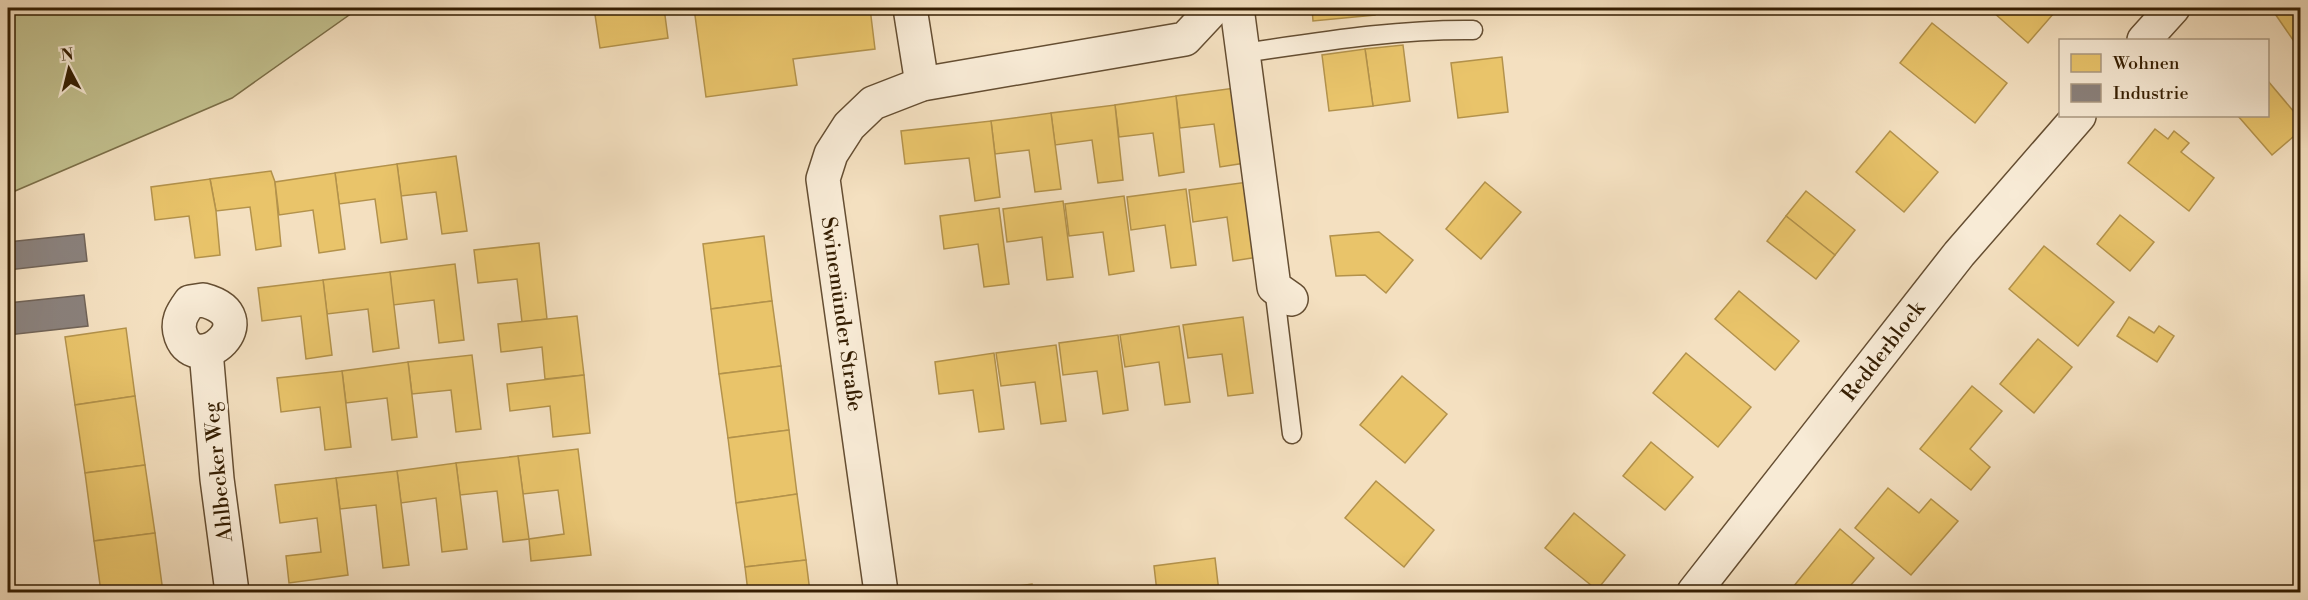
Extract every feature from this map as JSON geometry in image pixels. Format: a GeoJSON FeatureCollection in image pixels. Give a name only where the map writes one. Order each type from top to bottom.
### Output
{"type":"FeatureCollection","features":[{"type":"Feature","properties":{"kind":"street"},"geometry":{"type":"LineString","coordinates":[[910,8],[922,84]]}},
{"type":"Feature","properties":{"kind":"street","name":"Swinemünder Straße"},"geometry":{"type":"LineString","coordinates":[[881,592],[823,179],[831,154],[849,126],[873,103],[922,84],[1185,39],[1214,8]]}},
{"type":"Feature","properties":{"kind":"street"},"geometry":{"type":"LineString","coordinates":[[1237,8],[1283,293]]}},
{"type":"Feature","properties":{"kind":"street"},"geometry":{"type":"LineString","coordinates":[[2145,39],[2173,8]]}},
{"type":"Feature","properties":{"kind":"street","name":"Redderblock"},"geometry":{"type":"LineString","coordinates":[[1694,592],[1959,254],[2078,117]]}},
{"type":"Feature","properties":{"kind":"street","name":"Ahlbecker Weg"},"geometry":{"type":"LineString","coordinates":[[206,351],[217,478],[232,592]]}},
{"type":"Feature","properties":{"kind":"lane"},"geometry":{"type":"LineString","coordinates":[[1243,53],[1328,40],[1432,30],[1473,30]]}},
{"type":"Feature","properties":{"kind":"lane"},"geometry":{"type":"LineString","coordinates":[[1283,293],[1292,434]]}},
{"type":"Feature","properties":{"kind":"shaded area"},"geometry":{"type":"Polygon","coordinates":[[[8,8],[359,8],[232,98],[8,194],[8,8]]]}},
{"type":"Feature","properties":{"kind":"building: Wohnen"},"geometry":{"type":"Polygon","coordinates":[[[594,8],[664,8],[668,38],[600,48],[594,8]]]}},
{"type":"Feature","properties":{"kind":"building: Wohnen"},"geometry":{"type":"Polygon","coordinates":[[[694,8],[870,8],[875,49],[793,59],[797,85],[706,97],[694,8]]]}},
{"type":"Feature","properties":{"kind":"building: Wohnen"},"geometry":{"type":"Polygon","coordinates":[[[1312,8],[1375,8],[1375,15],[1313,21],[1312,8]]]}},
{"type":"Feature","properties":{"kind":"building: Wohnen"},"geometry":{"type":"Polygon","coordinates":[[[1997,8],[2049,8],[2055,12],[2028,43],[1993,12],[1997,8]]]}},
{"type":"Feature","properties":{"kind":"building: Wohnen"},"geometry":{"type":"Polygon","coordinates":[[[2271,8],[2300,8],[2300,50],[2271,8]]]}},
{"type":"Feature","properties":{"kind":"building: Wohnen"},"geometry":{"type":"Polygon","coordinates":[[[1932,23],[2007,83],[1975,123],[1900,63],[1932,23]]]}},
{"type":"Feature","properties":{"kind":"building: Wohnen"},"geometry":{"type":"Polygon","coordinates":[[[1403,45],[1410,101],[1373,106],[1365,49],[1403,45]]]}},
{"type":"Feature","properties":{"kind":"building: Wohnen"},"geometry":{"type":"Polygon","coordinates":[[[1365,49],[1373,106],[1329,111],[1322,55],[1365,49]]]}},
{"type":"Feature","properties":{"kind":"building: Wohnen"},"geometry":{"type":"Polygon","coordinates":[[[1502,57],[1508,112],[1458,118],[1451,63],[1502,57]]]}},
{"type":"Feature","properties":{"kind":"building: Wohnen"},"geometry":{"type":"Polygon","coordinates":[[[2269,82],[2300,119],[2300,131],[2272,155],[2239,117],[2269,117],[2269,82]]]}},
{"type":"Feature","properties":{"kind":"building: Wohnen"},"geometry":{"type":"Polygon","coordinates":[[[1235,88],[1245,163],[1220,167],[1214,124],[1180,128],[1176,96],[1235,88]]]}},
{"type":"Feature","properties":{"kind":"building: Wohnen"},"geometry":{"type":"Polygon","coordinates":[[[1176,96],[1184,172],[1159,176],[1153,133],[1119,137],[1115,105],[1176,96]]]}},
{"type":"Feature","properties":{"kind":"building: Wohnen"},"geometry":{"type":"Polygon","coordinates":[[[1115,105],[1123,180],[1098,183],[1092,140],[1055,145],[1051,113],[1115,105]]]}},
{"type":"Feature","properties":{"kind":"building: Wohnen"},"geometry":{"type":"Polygon","coordinates":[[[1051,113],[1061,189],[1035,192],[1029,150],[995,154],[991,121],[1051,113]]]}},
{"type":"Feature","properties":{"kind":"building: Wohnen"},"geometry":{"type":"Polygon","coordinates":[[[991,121],[1000,197],[975,201],[969,158],[905,164],[901,131],[991,121]]]}},
{"type":"Feature","properties":{"kind":"building: Wohnen"},"geometry":{"type":"Polygon","coordinates":[[[2155,129],[2168,139],[2174,131],[2189,143],[2181,152],[2214,178],[2189,211],[2128,163],[2155,129]]]}},
{"type":"Feature","properties":{"kind":"building: Wohnen"},"geometry":{"type":"Polygon","coordinates":[[[1890,131],[1938,172],[1904,212],[1856,172],[1890,131]]]}},
{"type":"Feature","properties":{"kind":"building: Wohnen"},"geometry":{"type":"Polygon","coordinates":[[[456,156],[467,231],[442,234],[436,192],[401,196],[397,164],[456,156]]]}},
{"type":"Feature","properties":{"kind":"building: Wohnen"},"geometry":{"type":"Polygon","coordinates":[[[397,164],[407,239],[381,243],[375,199],[339,204],[335,173],[397,164]]]}},
{"type":"Feature","properties":{"kind":"building: Wohnen"},"geometry":{"type":"Polygon","coordinates":[[[271,171],[275,182],[281,246],[256,250],[250,207],[216,211],[210,179],[271,171]]]}},
{"type":"Feature","properties":{"kind":"building: Wohnen"},"geometry":{"type":"Polygon","coordinates":[[[335,173],[345,249],[319,253],[313,210],[279,215],[275,182],[335,173]]]}},
{"type":"Feature","properties":{"kind":"building: Wohnen"},"geometry":{"type":"Polygon","coordinates":[[[210,179],[220,255],[195,258],[189,216],[155,220],[151,187],[210,179]]]}},
{"type":"Feature","properties":{"kind":"building: Wohnen"},"geometry":{"type":"Polygon","coordinates":[[[1248,182],[1258,257],[1233,261],[1227,217],[1193,222],[1189,190],[1248,182]]]}},
{"type":"Feature","properties":{"kind":"building: Wohnen"},"geometry":{"type":"Polygon","coordinates":[[[1485,182],[1521,212],[1481,259],[1446,229],[1485,182]]]}},
{"type":"Feature","properties":{"kind":"building: Wohnen"},"geometry":{"type":"Polygon","coordinates":[[[1186,189],[1196,265],[1171,268],[1165,225],[1131,230],[1127,197],[1186,189]]]}},
{"type":"Feature","properties":{"kind":"building: Wohnen"},"geometry":{"type":"Polygon","coordinates":[[[1806,191],[1855,230],[1835,255],[1786,216],[1806,191]]]}},
{"type":"Feature","properties":{"kind":"building: Wohnen"},"geometry":{"type":"Polygon","coordinates":[[[1124,196],[1134,271],[1109,275],[1103,232],[1069,236],[1065,204],[1124,196]]]}},
{"type":"Feature","properties":{"kind":"building: Wohnen"},"geometry":{"type":"Polygon","coordinates":[[[1063,201],[1073,277],[1047,280],[1042,237],[1007,242],[1003,209],[1063,201]]]}},
{"type":"Feature","properties":{"kind":"building: Wohnen"},"geometry":{"type":"Polygon","coordinates":[[[999,208],[1009,284],[984,287],[978,244],[944,249],[940,216],[999,208]]]}},
{"type":"Feature","properties":{"kind":"building: Wohnen"},"geometry":{"type":"Polygon","coordinates":[[[2120,215],[2154,242],[2130,271],[2097,244],[2120,215]]]}},
{"type":"Feature","properties":{"kind":"building: Wohnen"},"geometry":{"type":"Polygon","coordinates":[[[1786,216],[1835,255],[1816,279],[1767,241],[1786,216]]]}},
{"type":"Feature","properties":{"kind":"building: Wohnen"},"geometry":{"type":"Polygon","coordinates":[[[1379,232],[1413,260],[1386,293],[1365,275],[1336,276],[1330,236],[1379,232]]]}},
{"type":"Feature","properties":{"kind":"building: Wohnen"},"geometry":{"type":"Polygon","coordinates":[[[764,236],[772,301],[711,309],[703,244],[764,236]]]}},
{"type":"Feature","properties":{"kind":"building: Wohnen"},"geometry":{"type":"Polygon","coordinates":[[[539,243],[547,319],[522,322],[517,279],[478,283],[474,250],[539,243]]]}},
{"type":"Feature","properties":{"kind":"building: Wohnen"},"geometry":{"type":"Polygon","coordinates":[[[2044,246],[2114,302],[2078,346],[2009,289],[2044,246]]]}},
{"type":"Feature","properties":{"kind":"building: Wohnen"},"geometry":{"type":"Polygon","coordinates":[[[455,264],[464,340],[439,343],[434,300],[393,305],[390,272],[455,264]]]}},
{"type":"Feature","properties":{"kind":"building: Wohnen"},"geometry":{"type":"Polygon","coordinates":[[[390,272],[399,348],[373,352],[368,309],[327,314],[323,280],[390,272]]]}},
{"type":"Feature","properties":{"kind":"building: Wohnen"},"geometry":{"type":"Polygon","coordinates":[[[323,280],[332,355],[306,359],[301,316],[262,321],[258,288],[323,280]]]}},
{"type":"Feature","properties":{"kind":"building: Wohnen"},"geometry":{"type":"Polygon","coordinates":[[[1739,291],[1799,341],[1775,370],[1715,319],[1739,291]]]}},
{"type":"Feature","properties":{"kind":"building: Wohnen"},"geometry":{"type":"Polygon","coordinates":[[[772,301],[781,366],[719,374],[711,309],[772,301]]]}},
{"type":"Feature","properties":{"kind":"building: Wohnen"},"geometry":{"type":"Polygon","coordinates":[[[577,316],[584,375],[545,379],[542,347],[501,352],[498,324],[577,316]]]}},
{"type":"Feature","properties":{"kind":"building: Wohnen"},"geometry":{"type":"Polygon","coordinates":[[[1243,317],[1253,393],[1228,396],[1222,354],[1188,358],[1183,325],[1243,317]]]}},
{"type":"Feature","properties":{"kind":"building: Wohnen"},"geometry":{"type":"Polygon","coordinates":[[[2129,317],[2154,333],[2159,326],[2174,336],[2157,362],[2117,336],[2129,317]]]}},
{"type":"Feature","properties":{"kind":"building: Wohnen"},"geometry":{"type":"Polygon","coordinates":[[[1179,326],[1190,402],[1165,405],[1159,362],[1125,367],[1120,335],[1179,326]]]}},
{"type":"Feature","properties":{"kind":"building: Wohnen"},"geometry":{"type":"Polygon","coordinates":[[[126,328],[135,396],[75,405],[65,337],[126,328]]]}},
{"type":"Feature","properties":{"kind":"building: Wohnen"},"geometry":{"type":"Polygon","coordinates":[[[1118,335],[1128,410],[1103,414],[1097,371],[1063,375],[1059,343],[1118,335]]]}},
{"type":"Feature","properties":{"kind":"building: Wohnen"},"geometry":{"type":"Polygon","coordinates":[[[2038,339],[2072,367],[2034,413],[2000,384],[2038,339]]]}},
{"type":"Feature","properties":{"kind":"building: Wohnen"},"geometry":{"type":"Polygon","coordinates":[[[1056,345],[1066,421],[1041,424],[1035,382],[1001,386],[996,353],[1056,345]]]}},
{"type":"Feature","properties":{"kind":"building: Wohnen"},"geometry":{"type":"Polygon","coordinates":[[[994,353],[1004,429],[979,432],[973,390],[939,394],[935,362],[994,353]]]}},
{"type":"Feature","properties":{"kind":"building: Wohnen"},"geometry":{"type":"Polygon","coordinates":[[[1686,353],[1751,407],[1718,447],[1653,393],[1686,353]]]}},
{"type":"Feature","properties":{"kind":"building: Wohnen"},"geometry":{"type":"Polygon","coordinates":[[[472,355],[481,429],[456,432],[451,390],[412,394],[408,362],[472,355]]]}},
{"type":"Feature","properties":{"kind":"building: Wohnen"},"geometry":{"type":"Polygon","coordinates":[[[408,362],[417,437],[392,440],[387,398],[346,403],[342,371],[408,362]]]}},
{"type":"Feature","properties":{"kind":"building: Wohnen"},"geometry":{"type":"Polygon","coordinates":[[[781,366],[789,430],[728,438],[719,374],[781,366]]]}},
{"type":"Feature","properties":{"kind":"building: Wohnen"},"geometry":{"type":"Polygon","coordinates":[[[342,371],[351,447],[325,450],[320,407],[281,412],[277,378],[342,371]]]}},
{"type":"Feature","properties":{"kind":"building: Wohnen"},"geometry":{"type":"Polygon","coordinates":[[[584,375],[590,433],[553,437],[550,406],[510,411],[507,384],[584,375]]]}},
{"type":"Feature","properties":{"kind":"building: Wohnen"},"geometry":{"type":"Polygon","coordinates":[[[1402,376],[1447,414],[1405,463],[1360,425],[1402,376]]]}},
{"type":"Feature","properties":{"kind":"building: Wohnen"},"geometry":{"type":"Polygon","coordinates":[[[1972,386],[2002,411],[1970,449],[1990,467],[1971,490],[1920,449],[1972,386]]]}},
{"type":"Feature","properties":{"kind":"building: Wohnen"},"geometry":{"type":"Polygon","coordinates":[[[135,396],[145,465],[85,473],[75,405],[135,396]]]}},
{"type":"Feature","properties":{"kind":"building: Wohnen"},"geometry":{"type":"Polygon","coordinates":[[[789,430],[797,494],[736,503],[728,438],[789,430]]]}},
{"type":"Feature","properties":{"kind":"building: Wohnen"},"geometry":{"type":"Polygon","coordinates":[[[1651,442],[1693,477],[1665,510],[1623,476],[1651,442]]]}},
{"type":"Feature","properties":{"kind":"building: Wohnen"},"geometry":{"type":"Polygon","coordinates":[[[578,449],[591,555],[531,561],[529,539],[564,534],[558,490],[523,494],[518,456],[578,449]]]}},
{"type":"Feature","properties":{"kind":"building: Wohnen"},"geometry":{"type":"Polygon","coordinates":[[[518,456],[529,539],[503,542],[497,491],[460,495],[456,463],[518,456]]]}},
{"type":"Feature","properties":{"kind":"building: Wohnen"},"geometry":{"type":"Polygon","coordinates":[[[456,463],[467,549],[442,552],[436,498],[401,503],[397,471],[456,463]]]}},
{"type":"Feature","properties":{"kind":"building: Wohnen"},"geometry":{"type":"Polygon","coordinates":[[[145,465],[155,533],[94,541],[85,473],[145,465]]]}},
{"type":"Feature","properties":{"kind":"building: Wohnen"},"geometry":{"type":"Polygon","coordinates":[[[397,471],[409,565],[383,568],[376,505],[340,509],[336,478],[397,471]]]}},
{"type":"Feature","properties":{"kind":"building: Wohnen"},"geometry":{"type":"Polygon","coordinates":[[[336,478],[348,575],[289,583],[286,556],[321,552],[317,518],[280,523],[275,485],[336,478]]]}},
{"type":"Feature","properties":{"kind":"building: Wohnen"},"geometry":{"type":"Polygon","coordinates":[[[1376,481],[1434,530],[1404,567],[1345,518],[1376,481]]]}},
{"type":"Feature","properties":{"kind":"building: Wohnen"},"geometry":{"type":"Polygon","coordinates":[[[1888,488],[1919,513],[1931,499],[1958,521],[1911,575],[1855,528],[1888,488]]]}},
{"type":"Feature","properties":{"kind":"building: Wohnen"},"geometry":{"type":"Polygon","coordinates":[[[797,494],[806,560],[745,567],[736,503],[797,494]]]}},
{"type":"Feature","properties":{"kind":"building: Wohnen"},"geometry":{"type":"Polygon","coordinates":[[[1574,513],[1625,555],[1597,590],[1545,548],[1574,513]]]}},
{"type":"Feature","properties":{"kind":"building: Wohnen"},"geometry":{"type":"Polygon","coordinates":[[[1840,529],[1874,558],[1845,592],[1789,592],[1840,529]]]}},
{"type":"Feature","properties":{"kind":"building: Wohnen"},"geometry":{"type":"Polygon","coordinates":[[[155,533],[163,592],[101,592],[94,541],[155,533]]]}},
{"type":"Feature","properties":{"kind":"building: Wohnen"},"geometry":{"type":"Polygon","coordinates":[[[1215,558],[1219,592],[1157,592],[1154,566],[1215,558]]]}},
{"type":"Feature","properties":{"kind":"building: Wohnen"},"geometry":{"type":"Polygon","coordinates":[[[806,560],[810,592],[748,592],[745,567],[806,560]]]}},
{"type":"Feature","properties":{"kind":"building: Wohnen"},"geometry":{"type":"Polygon","coordinates":[[[1032,584],[1033,592],[973,592],[1032,584]]]}},
{"type":"Feature","properties":{"kind":"building: Industrie"},"geometry":{"type":"Polygon","coordinates":[[[84,234],[87,261],[8,270],[8,242],[84,234]]]}},
{"type":"Feature","properties":{"kind":"building: Industrie"},"geometry":{"type":"Polygon","coordinates":[[[84,295],[88,326],[8,335],[8,303],[84,295]]]}}]}
